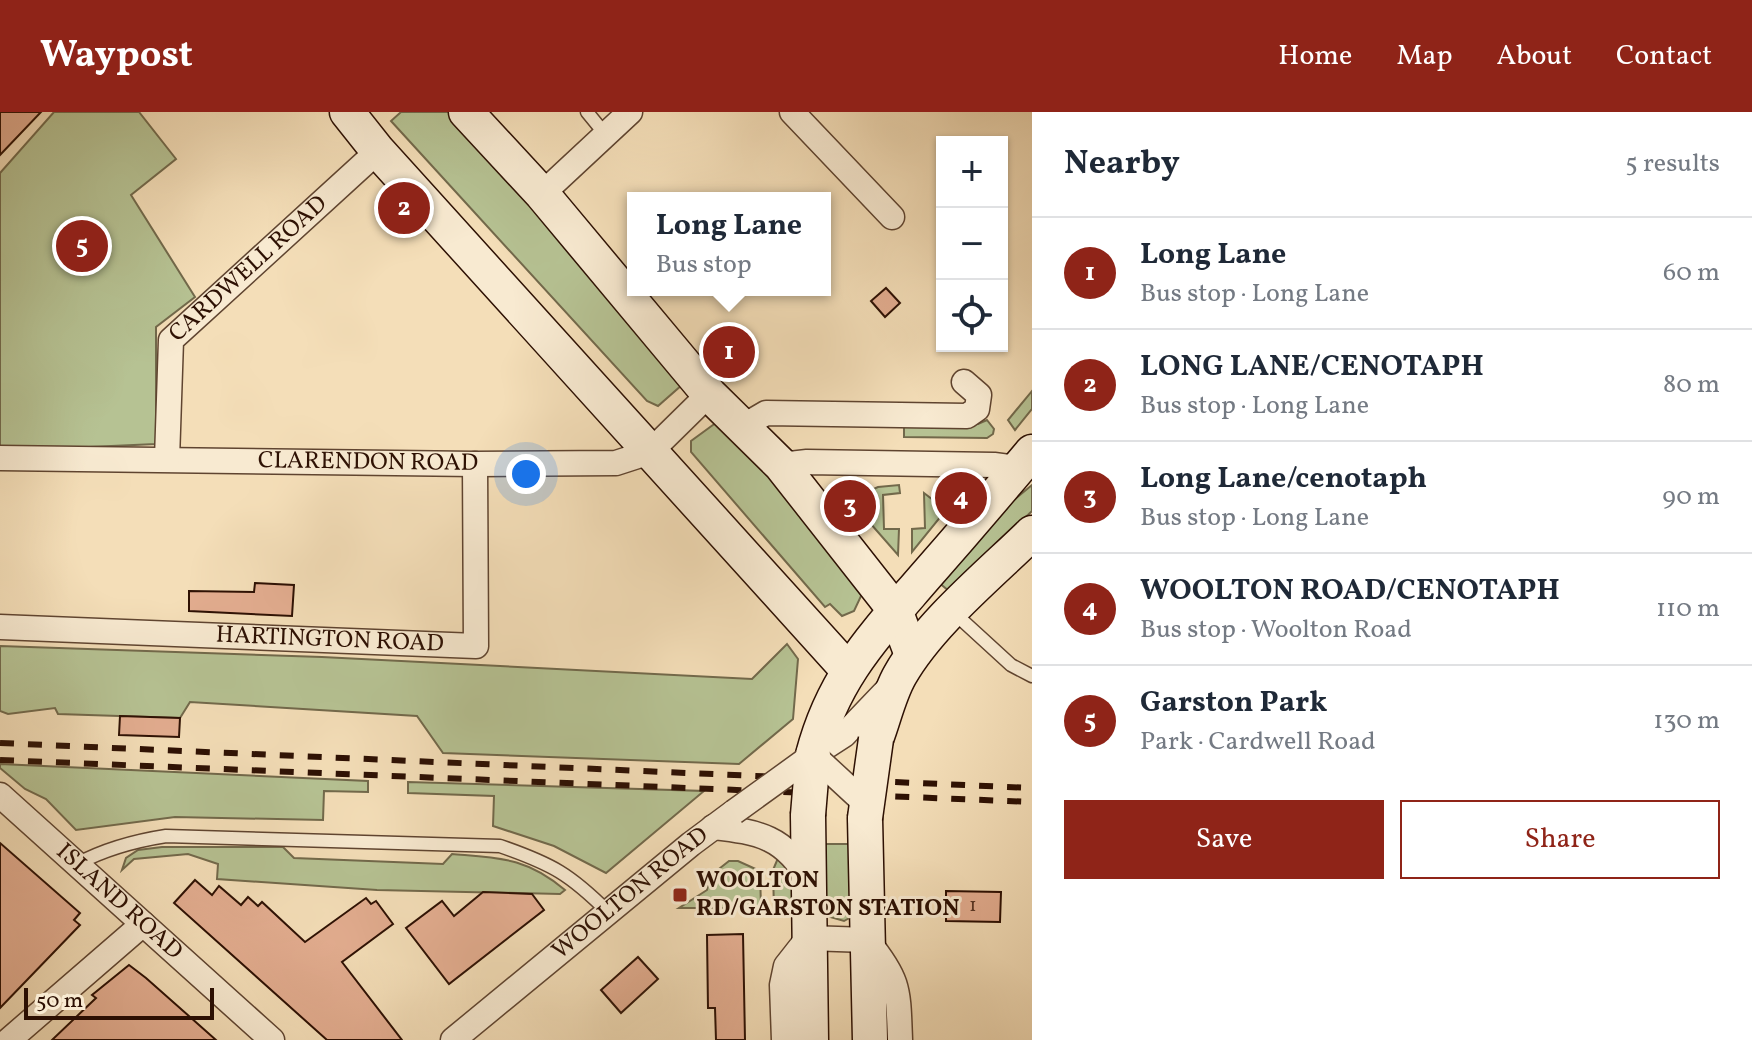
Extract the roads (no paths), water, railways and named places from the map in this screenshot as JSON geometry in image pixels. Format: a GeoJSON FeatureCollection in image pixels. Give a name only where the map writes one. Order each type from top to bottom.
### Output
{"type":"FeatureCollection","features":[{"type":"Feature","properties":{"kind":"street"},"geometry":{"type":"LineString","coordinates":[[466,112],[542,194],[627,296]]}},
{"type":"Feature","properties":{"kind":"street"},"geometry":{"type":"LineString","coordinates":[[542,194],[630,112]]}},
{"type":"Feature","properties":{"kind":"street"},"geometry":{"type":"LineString","coordinates":[[792,112],[892,217]]}},
{"type":"Feature","properties":{"kind":"street"},"geometry":{"type":"LineString","coordinates":[[357,116],[378,151],[848,670]]}},
{"type":"Feature","properties":{"kind":"street","name":"CARDWELL ROAD"},"geometry":{"type":"LineString","coordinates":[[167,459],[171,340],[378,151]]}},
{"type":"Feature","properties":{"kind":"street"},"geometry":{"type":"LineString","coordinates":[[627,296],[709,394],[781,465],[895,610],[907,665]]}},
{"type":"Feature","properties":{"kind":"street"},"geometry":{"type":"LineString","coordinates":[[742,427],[766,413],[967,416],[977,409],[979,395],[964,382]]}},
{"type":"Feature","properties":{"kind":"street","name":"CLARENDON ROAD"},"geometry":{"type":"LineString","coordinates":[[0,458],[616,463],[650,452],[709,394]]}},
{"type":"Feature","properties":{"kind":"street"},"geometry":{"type":"LineString","coordinates":[[781,465],[807,462],[994,465],[1025,460]]}},
{"type":"Feature","properties":{"kind":"street"},"geometry":{"type":"LineString","coordinates":[[811,1040],[808,815],[838,740],[848,670],[895,610],[1025,460]]}},
{"type":"Feature","properties":{"kind":"street","name":"HARTINGTON ROAD"},"geometry":{"type":"LineString","coordinates":[[0,627],[476,646],[475,464]]}},
{"type":"Feature","properties":{"kind":"street"},"geometry":{"type":"LineString","coordinates":[[838,740],[952,611],[1032,533]]}},
{"type":"Feature","properties":{"kind":"street"},"geometry":{"type":"LineString","coordinates":[[848,670],[907,665]]}},
{"type":"Feature","properties":{"kind":"street"},"geometry":{"type":"LineString","coordinates":[[838,740],[865,810],[870,1040]]}},
{"type":"Feature","properties":{"kind":"street"},"geometry":{"type":"LineString","coordinates":[[838,740],[865,810]]}},
{"type":"Feature","properties":{"kind":"street","name":"WOOLTON ROAD"},"geometry":{"type":"LineString","coordinates":[[453,1040],[713,827],[838,740]]}},
{"type":"Feature","properties":{"kind":"street","name":"ISLAND ROAD"},"geometry":{"type":"LineString","coordinates":[[0,795],[272,1040]]}},
{"type":"Feature","properties":{"kind":"street"},"geometry":{"type":"LineString","coordinates":[[713,827],[747,831],[773,839],[794,856],[809,880]]}},
{"type":"Feature","properties":{"kind":"street"},"geometry":{"type":"LineString","coordinates":[[9,1040],[143,924]]}},
{"type":"Feature","properties":{"kind":"street"},"geometry":{"type":"LineString","coordinates":[[808,938],[867,940],[885,962],[898,986],[900,1040]]}},
{"type":"Feature","properties":{"kind":"street"},"geometry":{"type":"LineString","coordinates":[[784,1040],[782,985],[786,966],[808,938]]}},
{"type":"Feature","properties":{"kind":"lane"},"geometry":{"type":"LineString","coordinates":[[587,112],[605,134]]}},
{"type":"Feature","properties":{"kind":"lane"},"geometry":{"type":"LineString","coordinates":[[952,611],[1011,665],[1032,676]]}},
{"type":"Feature","properties":{"kind":"lane"},"geometry":{"type":"LineString","coordinates":[[77,864],[101,851],[137,840],[166,836],[500,846],[569,875],[609,913]]}},
{"type":"Feature","properties":{"kind":"railway"},"geometry":{"type":"LineString","coordinates":[[0,743],[1032,788]]}},
{"type":"Feature","properties":{"kind":"railway"},"geometry":{"type":"LineString","coordinates":[[0,760],[1032,802]]}},
{"type":"Feature","properties":{"kind":"place","name":"LONG LANE/CENOTAPH"},"geometry":{"type":"Point","coordinates":[404,208]}},
{"type":"Feature","properties":{"kind":"place","name":"Garston Park"},"geometry":{"type":"Point","coordinates":[82,246]}},
{"type":"Feature","properties":{"kind":"place","name":"Long Lane"},"geometry":{"type":"Point","coordinates":[729,352]}},
{"type":"Feature","properties":{"kind":"place","name":"WOOLTON ROAD/CENOTAPH"},"geometry":{"type":"Point","coordinates":[961,498]}},
{"type":"Feature","properties":{"kind":"place","name":"Long Lane/cenotaph"},"geometry":{"type":"Point","coordinates":[850,506]}},
{"type":"Feature","properties":{"kind":"place","name":"WOOLTON RD/GARSTON STATION"},"geometry":{"type":"Point","coordinates":[680,895]}}]}
